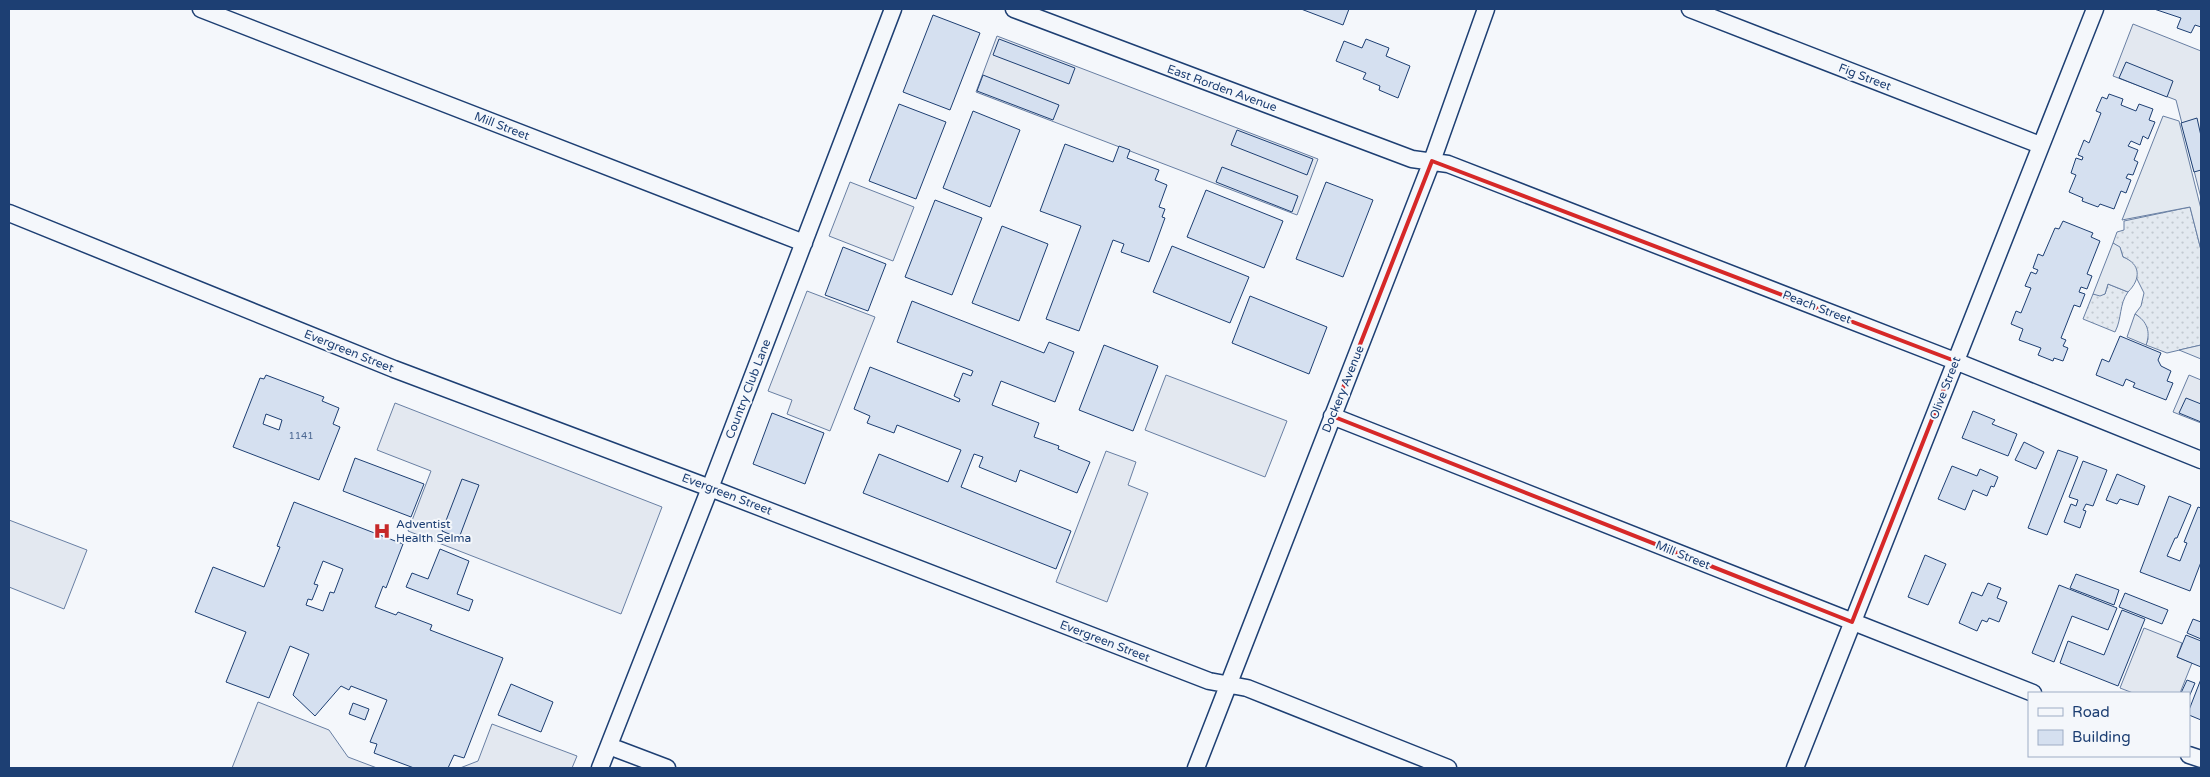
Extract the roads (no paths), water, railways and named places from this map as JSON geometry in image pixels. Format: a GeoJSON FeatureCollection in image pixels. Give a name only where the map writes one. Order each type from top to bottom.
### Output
{"type":"FeatureCollection","features":[{"type":"Feature","properties":{"kind":"street","name":"Mill Street"},"geometry":{"type":"LineString","coordinates":[[201,9],[804,243]]}},
{"type":"Feature","properties":{"kind":"street","name":"Country Club Lane"},"geometry":{"type":"LineString","coordinates":[[600,768],[710,488],[893,9]]}},
{"type":"Feature","properties":{"kind":"street","name":"East Rorden Avenue"},"geometry":{"type":"LineString","coordinates":[[1014,9],[1412,159],[1432,161]]}},
{"type":"Feature","properties":{"kind":"street","name":"Dockery Avenue"},"geometry":{"type":"LineString","coordinates":[[1196,768],[1432,161],[1486,9]]}},
{"type":"Feature","properties":{"kind":"street","name":"Fig Street"},"geometry":{"type":"LineString","coordinates":[[1690,9],[2040,145]]}},
{"type":"Feature","properties":{"kind":"street","name":"Olive Street"},"geometry":{"type":"LineString","coordinates":[[1795,768],[2095,9]]}},
{"type":"Feature","properties":{"kind":"street","name":"Peach Street"},"geometry":{"type":"LineString","coordinates":[[1432,161],[1448,164],[1955,361],[2201,460]]}},
{"type":"Feature","properties":{"kind":"street","name":"Evergreen Street"},"geometry":{"type":"LineString","coordinates":[[9,212],[394,369],[710,488],[1209,681],[1247,688],[1448,768]]}},
{"type":"Feature","properties":{"kind":"street","name":"Mill Street"},"geometry":{"type":"LineString","coordinates":[[1332,416],[2030,692]]}},
{"type":"Feature","properties":{"kind":"street"},"geometry":{"type":"LineString","coordinates":[[609,746],[666,768]]}},
{"type":"Feature","properties":{"kind":"place","name":"Adventist Health Selma"},"geometry":{"type":"Point","coordinates":[382,531]}}]}
